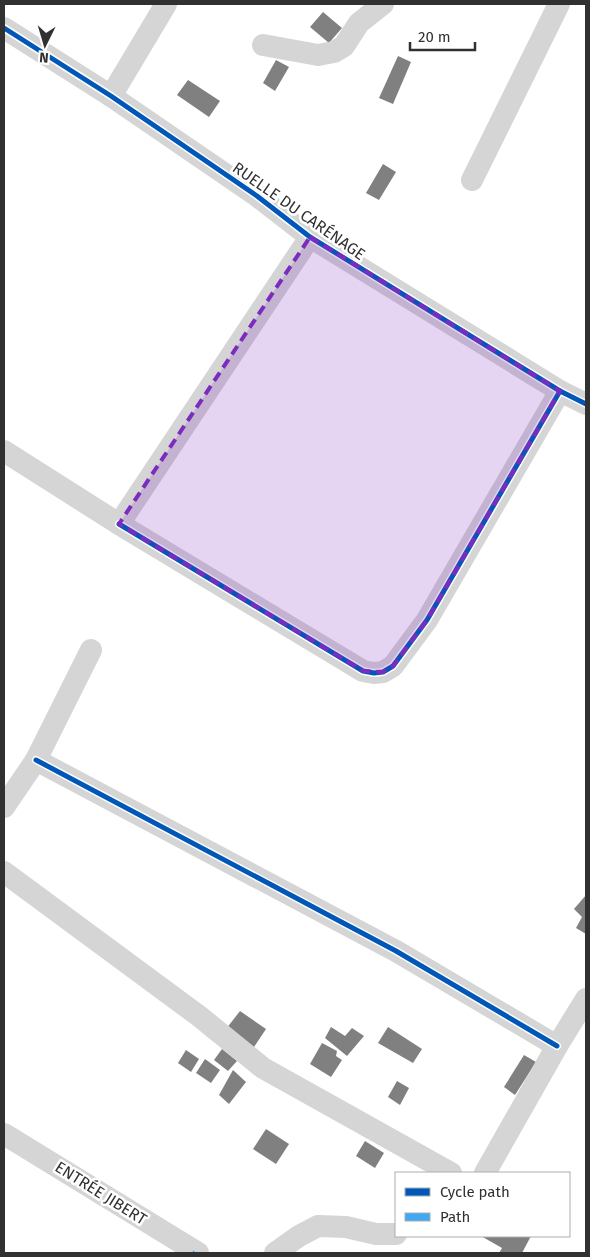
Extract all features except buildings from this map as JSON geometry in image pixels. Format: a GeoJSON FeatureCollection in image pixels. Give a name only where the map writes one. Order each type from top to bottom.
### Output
{"type":"FeatureCollection","features":[{"type":"Feature","properties":{"kind":"street"},"geometry":{"type":"LineString","coordinates":[[110,96],[166,4]]}},
{"type":"Feature","properties":{"kind":"street"},"geometry":{"type":"LineString","coordinates":[[263,45],[318,55],[334,52],[344,46],[359,23],[383,4]]}},
{"type":"Feature","properties":{"kind":"street"},"geometry":{"type":"LineString","coordinates":[[472,180],[559,4]]}},
{"type":"Feature","properties":{"kind":"street","name":"RUELLE DU CARÉNAGE"},"geometry":{"type":"LineString","coordinates":[[4,28],[110,96],[256,196],[310,237],[560,391],[586,404]]}},
{"type":"Feature","properties":{"kind":"street"},"geometry":{"type":"LineString","coordinates":[[119,524],[310,237]]}},
{"type":"Feature","properties":{"kind":"street"},"geometry":{"type":"LineString","coordinates":[[4,451],[119,524],[363,670],[374,673],[384,672],[393,666],[427,620],[560,391]]}},
{"type":"Feature","properties":{"kind":"street"},"geometry":{"type":"LineString","coordinates":[[4,807],[36,760],[91,650]]}},
{"type":"Feature","properties":{"kind":"street"},"geometry":{"type":"LineString","coordinates":[[36,760],[396,951],[557,1046]]}},
{"type":"Feature","properties":{"kind":"street"},"geometry":{"type":"LineString","coordinates":[[4,872],[199,1016],[262,1068],[449,1172]]}},
{"type":"Feature","properties":{"kind":"street"},"geometry":{"type":"LineString","coordinates":[[486,1172],[586,998]]}},
{"type":"Feature","properties":{"kind":"street","name":"ENTRÉE JIBERT"},"geometry":{"type":"LineString","coordinates":[[4,1134],[198,1253]]}},
{"type":"Feature","properties":{"kind":"street"},"geometry":{"type":"LineString","coordinates":[[275,1253],[299,1236],[318,1226],[346,1227],[376,1234],[395,1234]]}},
{"type":"Feature","properties":{"kind":"highlighted area"},"geometry":{"type":"Polygon","coordinates":[[[310,237],[560,391],[427,620],[393,666],[383,672],[363,671],[119,524],[310,237]]]}},
{"type":"Feature","properties":{"kind":"cycle path"},"geometry":{"type":"LineString","coordinates":[[4,28],[111,96],[257,196],[310,237],[560,391],[586,404]]}},
{"type":"Feature","properties":{"kind":"cycle path"},"geometry":{"type":"LineString","coordinates":[[119,524],[363,671],[383,672],[393,666],[427,620],[560,391]]}},
{"type":"Feature","properties":{"kind":"cycle path"},"geometry":{"type":"LineString","coordinates":[[36,760],[396,951],[557,1046]]}}]}
